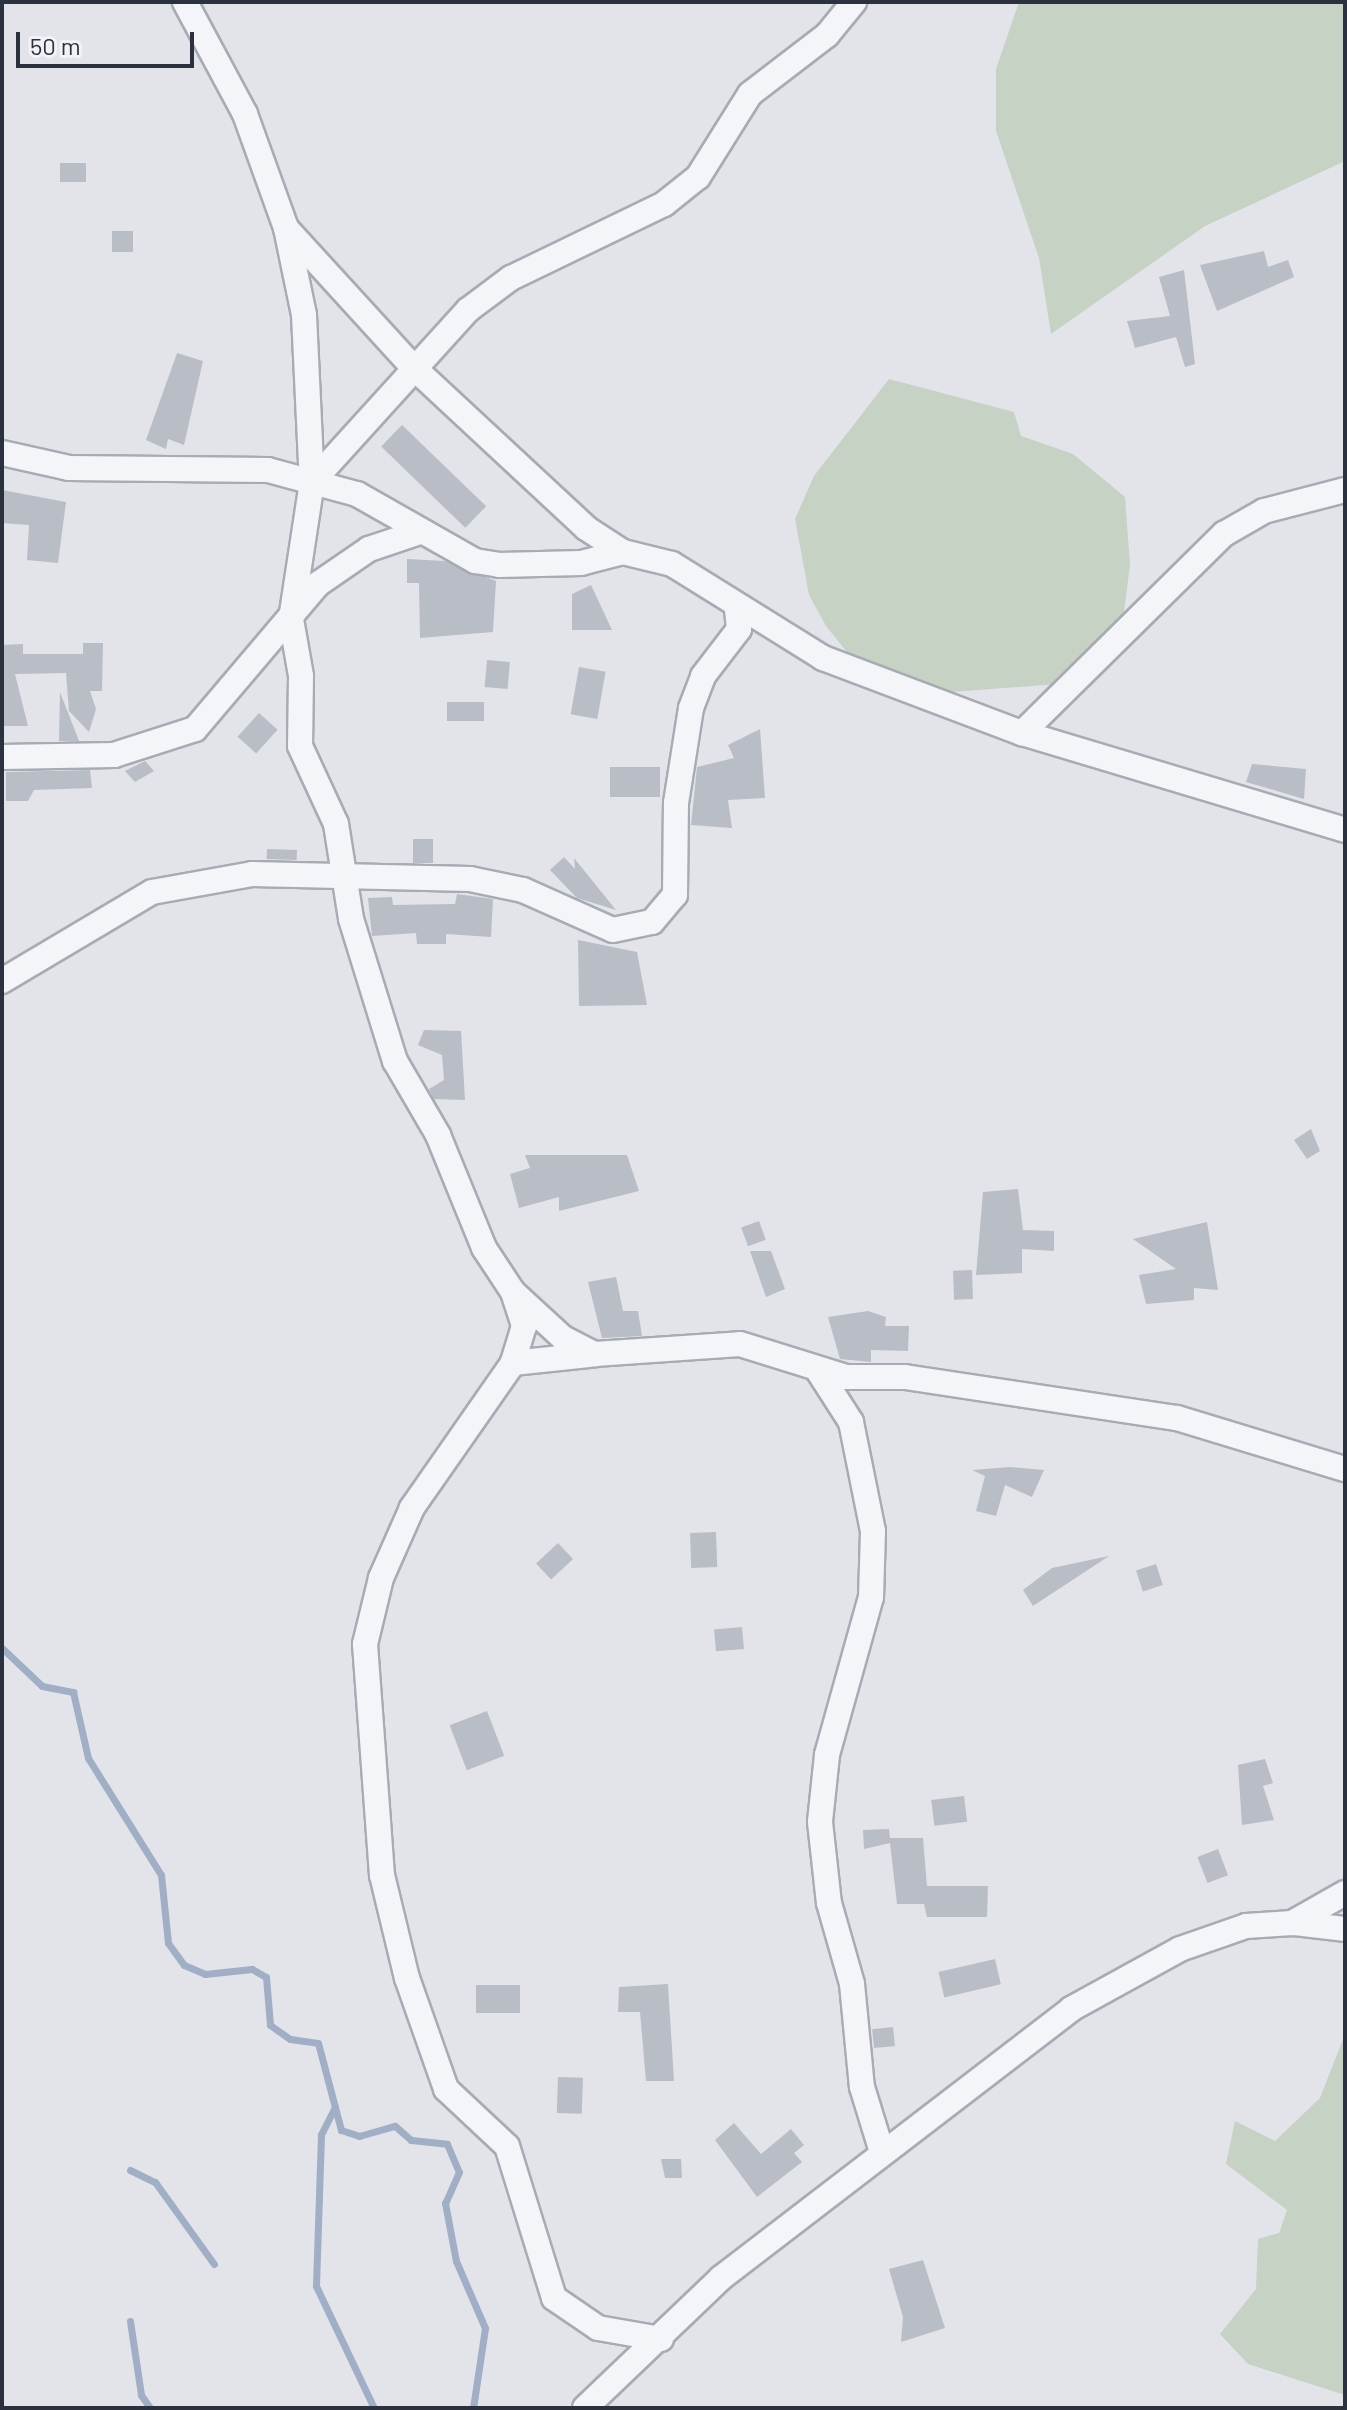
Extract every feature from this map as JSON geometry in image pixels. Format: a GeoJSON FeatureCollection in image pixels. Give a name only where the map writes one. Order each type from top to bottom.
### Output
{"type":"FeatureCollection","features":[{"type":"Feature","properties":{"kind":"street"},"geometry":{"type":"LineString","coordinates":[[185,2],[245,114],[286,228],[304,315],[312,482],[291,619],[301,676],[300,746],[336,824],[345,881],[395,1061],[513,1292],[524,1326],[513,1363],[412,1508],[381,1578],[364,1688],[382,1875],[407,1978],[446,2089],[507,2146],[554,2298],[598,2328],[661,2339]]}},
{"type":"Feature","properties":{"kind":"street"},"geometry":{"type":"LineString","coordinates":[[312,482],[413,367],[511,278],[664,204],[698,177],[750,94],[827,35],[854,2]]}},
{"type":"Feature","properties":{"kind":"street"},"geometry":{"type":"LineString","coordinates":[[286,228],[413,367],[586,528],[623,552],[712,582],[737,609],[823,658],[1022,733],[1345,830]]}},
{"type":"Feature","properties":{"kind":"street"},"geometry":{"type":"LineString","coordinates":[[2,453],[69,468],[217,466],[312,482],[357,494],[420,532],[499,565],[581,563],[623,552]]}},
{"type":"Feature","properties":{"kind":"street"},"geometry":{"type":"LineString","coordinates":[[1022,733],[1224,534],[1264,511],[1345,490]]}},
{"type":"Feature","properties":{"kind":"street"},"geometry":{"type":"LineString","coordinates":[[2,757],[114,755],[195,729],[318,584],[369,549],[420,532]]}},
{"type":"Feature","properties":{"kind":"street"},"geometry":{"type":"LineString","coordinates":[[2,981],[152,892],[252,874],[345,881],[470,879],[523,890],[613,930],[652,922],[675,895],[676,803],[691,708],[703,676],[739,629],[737,609]]}},
{"type":"Feature","properties":{"kind":"street"},"geometry":{"type":"LineString","coordinates":[[513,1292],[563,1338],[595,1354]]}},
{"type":"Feature","properties":{"kind":"street"},"geometry":{"type":"LineString","coordinates":[[513,1363],[740,1344],[817,1369],[1119,1407],[1265,1441],[1345,1469]]}},
{"type":"Feature","properties":{"kind":"street"},"geometry":{"type":"LineString","coordinates":[[817,1369],[851,1422],[873,1531],[871,1597],[827,1755],[820,1822],[829,1903],[852,1984],[862,2087],[882,2152]]}},
{"type":"Feature","properties":{"kind":"street"},"geometry":{"type":"LineString","coordinates":[[1292,1923],[1345,1893]]}},
{"type":"Feature","properties":{"kind":"street"},"geometry":{"type":"LineString","coordinates":[[585,2408],[661,2339],[721,2278],[1017,2047],[1133,1973],[1246,1926],[1292,1923],[1345,1929]]}},
{"type":"Feature","properties":{"kind":"green space"},"geometry":{"type":"Polygon","coordinates":[[[1019,2],[1345,2],[1345,161],[1205,226],[1051,334],[1039,258],[996,131],[996,69],[1019,2]]]}},
{"type":"Feature","properties":{"kind":"green space"},"geometry":{"type":"Polygon","coordinates":[[[889,379],[1014,412],[1021,436],[1073,454],[1125,497],[1130,565],[1121,635],[1072,683],[938,693],[855,662],[826,626],[809,595],[795,519],[814,476],[889,379]]]}},
{"type":"Feature","properties":{"kind":"green space"},"geometry":{"type":"Polygon","coordinates":[[[1345,2034],[1345,2395],[1248,2364],[1220,2334],[1256,2289],[1258,2239],[1279,2233],[1287,2210],[1226,2164],[1235,2121],[1275,2141],[1320,2098],[1345,2034]]]}},
{"type":"Feature","properties":{"kind":"building"},"geometry":{"type":"Polygon","coordinates":[[[60,163],[86,163],[86,182],[60,182],[60,163]]]}},
{"type":"Feature","properties":{"kind":"building"},"geometry":{"type":"Polygon","coordinates":[[[112,231],[133,231],[133,252],[112,252],[112,231]]]}},
{"type":"Feature","properties":{"kind":"building"},"geometry":{"type":"Polygon","coordinates":[[[1264,251],[1268,267],[1288,260],[1294,277],[1217,311],[1200,265],[1264,251]]]}},
{"type":"Feature","properties":{"kind":"building"},"geometry":{"type":"Polygon","coordinates":[[[1184,270],[1195,364],[1185,367],[1176,337],[1135,348],[1127,321],[1170,316],[1159,277],[1184,270]]]}},
{"type":"Feature","properties":{"kind":"building"},"geometry":{"type":"Polygon","coordinates":[[[177,353],[203,361],[184,445],[168,439],[166,449],[146,440],[177,353]]]}},
{"type":"Feature","properties":{"kind":"building"},"geometry":{"type":"Polygon","coordinates":[[[402,425],[486,506],[465,528],[381,447],[402,425]]]}},
{"type":"Feature","properties":{"kind":"building"},"geometry":{"type":"Polygon","coordinates":[[[2,490],[66,502],[58,563],[27,560],[29,525],[2,523],[2,490]]]}},
{"type":"Feature","properties":{"kind":"building"},"geometry":{"type":"Polygon","coordinates":[[[407,559],[445,561],[496,581],[493,632],[420,638],[419,583],[407,583],[407,559]]]}},
{"type":"Feature","properties":{"kind":"building"},"geometry":{"type":"Polygon","coordinates":[[[591,585],[612,630],[572,630],[572,594],[591,585]]]}},
{"type":"Feature","properties":{"kind":"building"},"geometry":{"type":"Polygon","coordinates":[[[83,643],[103,643],[102,691],[90,691],[96,709],[89,732],[69,711],[66,673],[15,674],[28,726],[2,726],[2,645],[23,644],[23,654],[83,654],[83,643]]]}},
{"type":"Feature","properties":{"kind":"building"},"geometry":{"type":"Polygon","coordinates":[[[487,660],[510,662],[508,689],[485,687],[487,660]]]}},
{"type":"Feature","properties":{"kind":"building"},"geometry":{"type":"Polygon","coordinates":[[[579,667],[606,672],[597,719],[571,714],[579,667]]]}},
{"type":"Feature","properties":{"kind":"building"},"geometry":{"type":"Polygon","coordinates":[[[60,692],[79,741],[59,741],[60,692]]]}},
{"type":"Feature","properties":{"kind":"building"},"geometry":{"type":"Polygon","coordinates":[[[447,702],[484,702],[484,721],[447,721],[447,702]]]}},
{"type":"Feature","properties":{"kind":"building"},"geometry":{"type":"Polygon","coordinates":[[[259,713],[278,730],[256,754],[238,737],[259,713]]]}},
{"type":"Feature","properties":{"kind":"building"},"geometry":{"type":"Polygon","coordinates":[[[760,729],[765,798],[728,800],[732,828],[691,825],[697,767],[734,758],[728,745],[760,729]]]}},
{"type":"Feature","properties":{"kind":"building"},"geometry":{"type":"Polygon","coordinates":[[[145,761],[154,771],[135,782],[125,771],[145,761]]]}},
{"type":"Feature","properties":{"kind":"building"},"geometry":{"type":"Polygon","coordinates":[[[1252,764],[1306,769],[1304,799],[1246,782],[1252,764]]]}},
{"type":"Feature","properties":{"kind":"building"},"geometry":{"type":"Polygon","coordinates":[[[610,767],[660,767],[660,797],[610,797],[610,767]]]}},
{"type":"Feature","properties":{"kind":"building"},"geometry":{"type":"Polygon","coordinates":[[[90,770],[92,788],[34,790],[28,801],[6,801],[6,772],[90,770]]]}},
{"type":"Feature","properties":{"kind":"building"},"geometry":{"type":"Polygon","coordinates":[[[413,839],[433,839],[433,863],[413,863],[413,839]]]}},
{"type":"Feature","properties":{"kind":"building"},"geometry":{"type":"Polygon","coordinates":[[[267,849],[297,850],[297,860],[267,859],[267,849]]]}},
{"type":"Feature","properties":{"kind":"building"},"geometry":{"type":"Polygon","coordinates":[[[564,857],[575,869],[574,858],[616,910],[577,898],[550,870],[564,857]]]}},
{"type":"Feature","properties":{"kind":"building"},"geometry":{"type":"Polygon","coordinates":[[[457,894],[493,899],[491,937],[446,934],[446,944],[417,944],[416,933],[372,936],[368,898],[392,897],[393,905],[455,904],[457,894]]]}},
{"type":"Feature","properties":{"kind":"building"},"geometry":{"type":"Polygon","coordinates":[[[578,940],[637,952],[647,1005],[579,1006],[578,940]]]}},
{"type":"Feature","properties":{"kind":"building"},"geometry":{"type":"Polygon","coordinates":[[[424,1030],[461,1031],[465,1100],[434,1099],[429,1089],[444,1080],[442,1055],[418,1045],[424,1030]]]}},
{"type":"Feature","properties":{"kind":"building"},"geometry":{"type":"Polygon","coordinates":[[[1311,1129],[1320,1151],[1307,1159],[1294,1140],[1311,1129]]]}},
{"type":"Feature","properties":{"kind":"building"},"geometry":{"type":"Polygon","coordinates":[[[525,1155],[627,1155],[639,1191],[559,1211],[559,1197],[519,1208],[510,1174],[530,1168],[525,1155]]]}},
{"type":"Feature","properties":{"kind":"building"},"geometry":{"type":"Polygon","coordinates":[[[1018,1189],[1023,1230],[1054,1231],[1054,1251],[1022,1249],[1022,1273],[976,1275],[983,1192],[1018,1189]]]}},
{"type":"Feature","properties":{"kind":"building"},"geometry":{"type":"Polygon","coordinates":[[[759,1221],[766,1240],[748,1246],[741,1227],[759,1221]]]}},
{"type":"Feature","properties":{"kind":"building"},"geometry":{"type":"Polygon","coordinates":[[[1207,1222],[1218,1290],[1194,1288],[1194,1300],[1146,1304],[1139,1275],[1176,1269],[1133,1239],[1207,1222]]]}},
{"type":"Feature","properties":{"kind":"building"},"geometry":{"type":"Polygon","coordinates":[[[750,1251],[771,1251],[785,1289],[766,1297],[750,1251]]]}},
{"type":"Feature","properties":{"kind":"building"},"geometry":{"type":"Polygon","coordinates":[[[972,1270],[973,1299],[954,1300],[953,1271],[972,1270]]]}},
{"type":"Feature","properties":{"kind":"building"},"geometry":{"type":"Polygon","coordinates":[[[616,1277],[623,1311],[638,1311],[642,1336],[602,1338],[588,1282],[616,1277]]]}},
{"type":"Feature","properties":{"kind":"building"},"geometry":{"type":"Polygon","coordinates":[[[868,1311],[886,1317],[885,1326],[909,1326],[908,1351],[871,1350],[871,1362],[840,1359],[828,1317],[868,1311]]]}},
{"type":"Feature","properties":{"kind":"building"},"geometry":{"type":"Polygon","coordinates":[[[1010,1467],[1044,1470],[1032,1497],[1005,1485],[996,1516],[976,1511],[985,1476],[972,1470],[1010,1467]]]}},
{"type":"Feature","properties":{"kind":"building"},"geometry":{"type":"Polygon","coordinates":[[[716,1532],[717,1567],[691,1568],[690,1533],[716,1532]]]}},
{"type":"Feature","properties":{"kind":"building"},"geometry":{"type":"Polygon","coordinates":[[[558,1543],[573,1559],[551,1580],[536,1563],[558,1543]]]}},
{"type":"Feature","properties":{"kind":"building"},"geometry":{"type":"Polygon","coordinates":[[[1109,1556],[1033,1606],[1023,1590],[1052,1568],[1109,1556]]]}},
{"type":"Feature","properties":{"kind":"building"},"geometry":{"type":"Polygon","coordinates":[[[1156,1564],[1163,1585],[1143,1591],[1136,1570],[1156,1564]]]}},
{"type":"Feature","properties":{"kind":"building"},"geometry":{"type":"Polygon","coordinates":[[[742,1627],[744,1649],[716,1651],[714,1629],[742,1627]]]}},
{"type":"Feature","properties":{"kind":"building"},"geometry":{"type":"Polygon","coordinates":[[[487,1711],[504,1756],[467,1770],[450,1725],[487,1711]]]}},
{"type":"Feature","properties":{"kind":"building"},"geometry":{"type":"Polygon","coordinates":[[[1265,1759],[1273,1783],[1263,1786],[1274,1820],[1242,1825],[1238,1765],[1265,1759]]]}},
{"type":"Feature","properties":{"kind":"building"},"geometry":{"type":"Polygon","coordinates":[[[964,1796],[967,1822],[934,1826],[931,1800],[964,1796]]]}},
{"type":"Feature","properties":{"kind":"building"},"geometry":{"type":"Polygon","coordinates":[[[889,1829],[890,1838],[923,1838],[927,1886],[988,1886],[987,1917],[927,1917],[924,1904],[897,1904],[890,1843],[864,1849],[863,1830],[889,1829]]]}},
{"type":"Feature","properties":{"kind":"building"},"geometry":{"type":"Polygon","coordinates":[[[1218,1849],[1228,1875],[1207,1883],[1197,1857],[1218,1849]]]}},
{"type":"Feature","properties":{"kind":"building"},"geometry":{"type":"Polygon","coordinates":[[[995,1959],[1001,1984],[944,1997],[938,1972],[995,1959]]]}},
{"type":"Feature","properties":{"kind":"building"},"geometry":{"type":"Polygon","coordinates":[[[668,1984],[674,2081],[646,2081],[640,2012],[618,2012],[619,1987],[668,1984]]]}},
{"type":"Feature","properties":{"kind":"building"},"geometry":{"type":"Polygon","coordinates":[[[476,1985],[520,1985],[520,2013],[476,2013],[476,1985]]]}},
{"type":"Feature","properties":{"kind":"building"},"geometry":{"type":"Polygon","coordinates":[[[893,2027],[895,2046],[874,2048],[872,2029],[893,2027]]]}},
{"type":"Feature","properties":{"kind":"building"},"geometry":{"type":"Polygon","coordinates":[[[558,2077],[583,2078],[582,2114],[557,2113],[558,2077]]]}},
{"type":"Feature","properties":{"kind":"building"},"geometry":{"type":"Polygon","coordinates":[[[734,2123],[761,2154],[791,2129],[804,2145],[794,2153],[802,2162],[757,2197],[715,2140],[734,2123]]]}},
{"type":"Feature","properties":{"kind":"building"},"geometry":{"type":"Polygon","coordinates":[[[661,2159],[681,2159],[682,2178],[665,2178],[661,2159]]]}},
{"type":"Feature","properties":{"kind":"building"},"geometry":{"type":"Polygon","coordinates":[[[923,2260],[945,2328],[901,2342],[903,2317],[889,2269],[923,2260]]]}},
{"type":"Feature","properties":{"kind":"waterway"},"geometry":{"type":"LineString","coordinates":[[2,1648],[42,1686],[73,1692],[88,1758],[161,1875],[168,1943],[184,1965],[205,1974],[252,1969],[266,1977],[270,2025],[290,2039],[318,2043],[341,2130],[359,2136],[395,2126],[411,2140],[447,2144],[459,2172],[445,2203],[456,2261],[485,2328],[473,2408]]}},
{"type":"Feature","properties":{"kind":"waterway"},"geometry":{"type":"LineString","coordinates":[[335,2107],[321,2135],[316,2286],[374,2408]]}},
{"type":"Feature","properties":{"kind":"waterway"},"geometry":{"type":"LineString","coordinates":[[130,2170],[155,2182],[214,2264]]}},
{"type":"Feature","properties":{"kind":"waterway"},"geometry":{"type":"LineString","coordinates":[[130,2321],[141,2395],[150,2408]]}}]}
